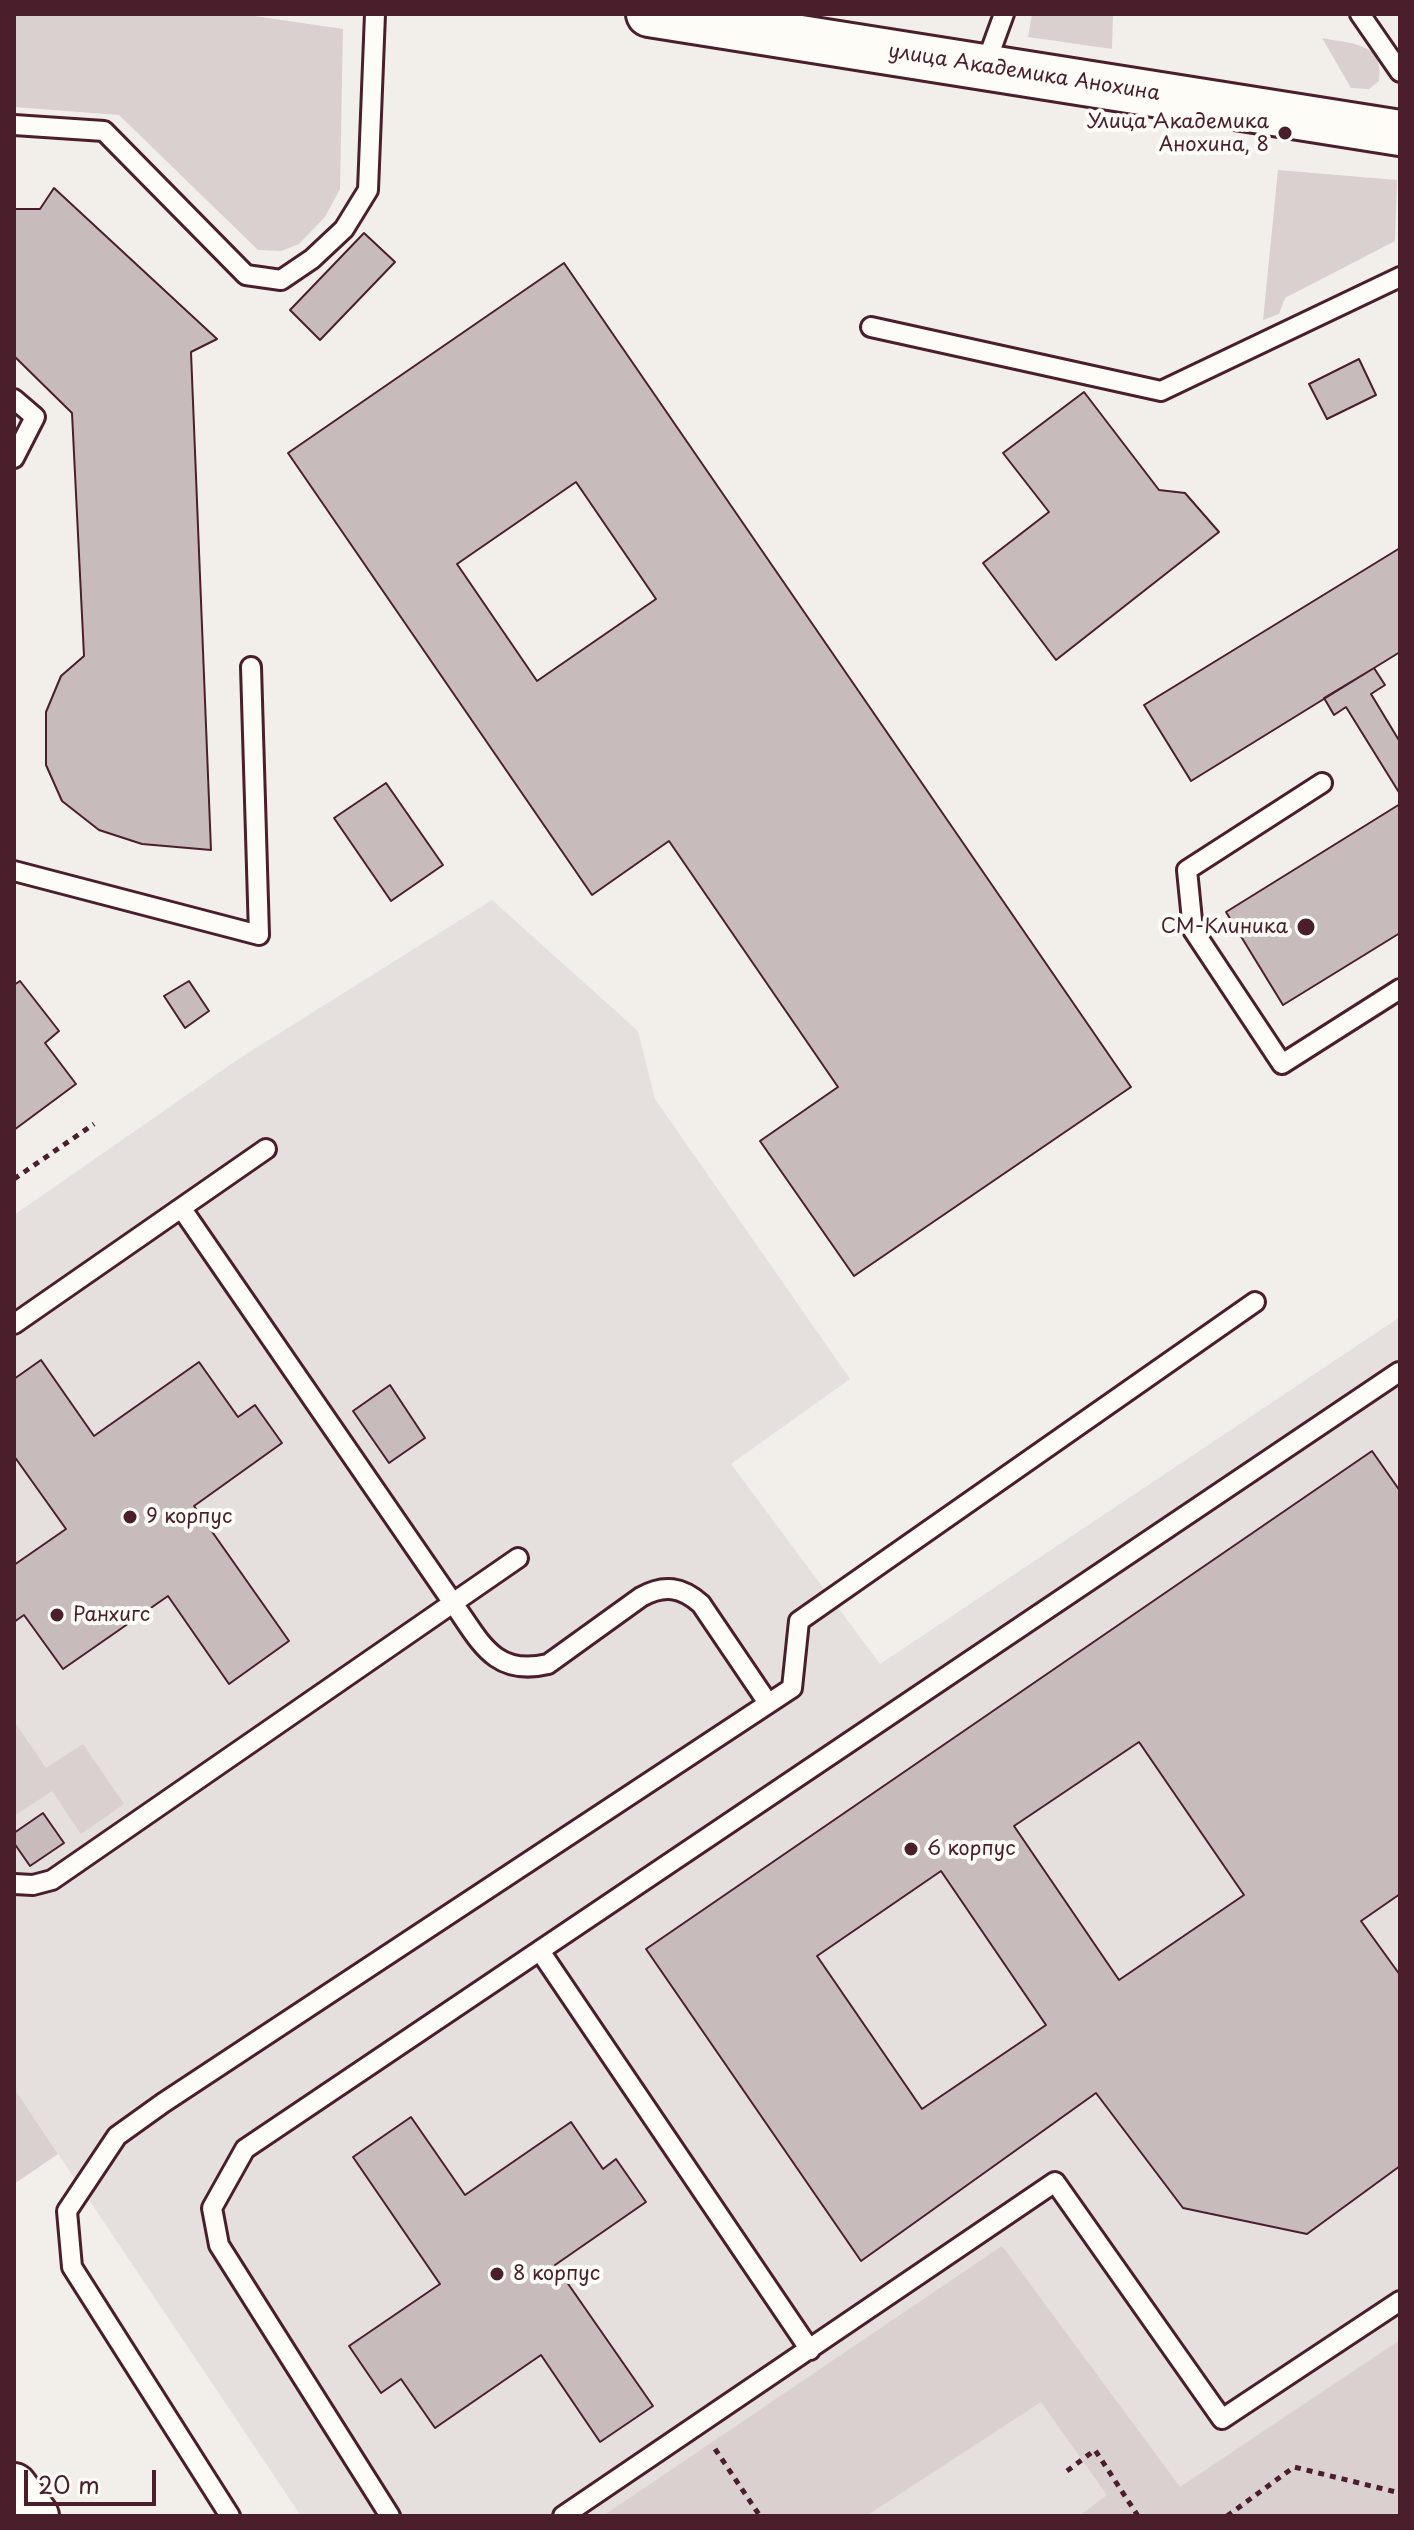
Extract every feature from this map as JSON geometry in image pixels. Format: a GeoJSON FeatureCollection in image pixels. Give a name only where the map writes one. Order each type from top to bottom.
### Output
{"type":"FeatureCollection","features":[{"type":"Feature","properties":{"kind":"street","name":"улица Академика Анохина"},"geometry":{"type":"LineString","coordinates":[[649,14],[1400,133]]}},
{"type":"Feature","properties":{"kind":"street"},"geometry":{"type":"LineString","coordinates":[[14,2486],[36,2516]]}},
{"type":"Feature","properties":{"kind":"lane"},"geometry":{"type":"LineString","coordinates":[[14,125],[104,131],[246,275],[281,280],[312,259],[344,229],[368,190],[375,14]]}},
{"type":"Feature","properties":{"kind":"lane"},"geometry":{"type":"LineString","coordinates":[[985,66],[1004,14]]}},
{"type":"Feature","properties":{"kind":"lane"},"geometry":{"type":"LineString","coordinates":[[1360,14],[1400,72]]}},
{"type":"Feature","properties":{"kind":"lane"},"geometry":{"type":"LineString","coordinates":[[871,327],[1161,391],[1400,277]]}},
{"type":"Feature","properties":{"kind":"lane"},"geometry":{"type":"LineString","coordinates":[[14,399],[35,417],[14,458]]}},
{"type":"Feature","properties":{"kind":"lane"},"geometry":{"type":"LineString","coordinates":[[14,871],[259,935],[251,667]]}},
{"type":"Feature","properties":{"kind":"lane"},"geometry":{"type":"LineString","coordinates":[[1322,783],[1187,870],[1193,930],[1282,1064],[1400,989]]}},
{"type":"Feature","properties":{"kind":"lane"},"geometry":{"type":"LineString","coordinates":[[14,1324],[266,1149]]}},
{"type":"Feature","properties":{"kind":"lane"},"geometry":{"type":"LineString","coordinates":[[182,1209],[482,1645],[495,1658],[512,1666],[530,1668],[548,1664],[653,1590],[680,1589],[701,1604],[768,1703]]}},
{"type":"Feature","properties":{"kind":"lane"},"geometry":{"type":"LineString","coordinates":[[230,2516],[72,2267],[67,2211],[117,2136],[792,1688],[799,1621],[1255,1302]]}},
{"type":"Feature","properties":{"kind":"lane"},"geometry":{"type":"LineString","coordinates":[[390,2516],[219,2245],[212,2208],[245,2149],[1400,1373]]}},
{"type":"Feature","properties":{"kind":"lane"},"geometry":{"type":"LineString","coordinates":[[14,1884],[33,1885],[52,1880],[518,1558]]}},
{"type":"Feature","properties":{"kind":"lane"},"geometry":{"type":"LineString","coordinates":[[540,1951],[810,2350]]}},
{"type":"Feature","properties":{"kind":"lane"},"geometry":{"type":"LineString","coordinates":[[563,2516],[1055,2182],[1222,2419],[1400,2301]]}},
{"type":"Feature","properties":{"kind":"path"},"geometry":{"type":"LineString","coordinates":[[14,1179],[94,1124]]}},
{"type":"Feature","properties":{"kind":"path"},"geometry":{"type":"LineString","coordinates":[[699,2425],[760,2516]]}},
{"type":"Feature","properties":{"kind":"path"},"geometry":{"type":"LineString","coordinates":[[1067,2471],[1095,2450],[1138,2516]]}},
{"type":"Feature","properties":{"kind":"path"},"geometry":{"type":"LineString","coordinates":[[1227,2516],[1294,2467],[1400,2493]]}},
{"type":"Feature","properties":{"kind":"shaded area"},"geometry":{"type":"Polygon","coordinates":[[[14,14],[241,14],[343,29],[340,189],[325,217],[299,244],[281,251],[258,250],[119,115],[14,107],[14,14]]]}},
{"type":"Feature","properties":{"kind":"shaded area"},"geometry":{"type":"Polygon","coordinates":[[[1032,14],[1113,14],[1112,49],[1028,37],[1032,14]]]}},
{"type":"Feature","properties":{"kind":"shaded area"},"geometry":{"type":"Polygon","coordinates":[[[1322,38],[1354,44],[1371,52],[1377,59],[1379,81],[1369,89],[1351,88],[1322,38]]]}},
{"type":"Feature","properties":{"kind":"shaded area"},"geometry":{"type":"Polygon","coordinates":[[[1278,170],[1397,180],[1395,241],[1285,298],[1279,314],[1263,320],[1278,170]]]}},
{"type":"Feature","properties":{"kind":"shaded area"},"geometry":{"type":"Polygon","coordinates":[[[492,900],[638,1031],[655,1099],[850,1379],[731,1464],[880,1664],[1400,1317],[1400,2516],[301,2516],[14,2088],[14,1215],[240,1058],[492,900]]]}},
{"type":"Feature","properties":{"kind":"shaded area"},"geometry":{"type":"Polygon","coordinates":[[[14,1721],[46,1768],[83,1744],[124,1804],[81,1834],[52,1791],[14,1816],[14,1721]]]}},
{"type":"Feature","properties":{"kind":"shaded area"},"geometry":{"type":"Polygon","coordinates":[[[14,2088],[58,2154],[14,2184],[14,2088]]]}},
{"type":"Feature","properties":{"kind":"shaded area"},"geometry":{"type":"Polygon","coordinates":[[[1002,2246],[1180,2487],[1400,2340],[1400,2516],[1079,2516],[1107,2495],[1041,2402],[866,2516],[603,2516],[1002,2246]]]}},
{"type":"Feature","properties":{"kind":"building"},"geometry":{"type":"Polygon","coordinates":[[[54,188],[217,339],[191,352],[211,850],[142,844],[99,830],[62,801],[46,765],[46,712],[61,676],[84,656],[72,413],[14,356],[14,209],[40,209],[54,188]]]}},
{"type":"Feature","properties":{"kind":"building"},"geometry":{"type":"Polygon","coordinates":[[[364,233],[395,262],[320,340],[290,310],[364,233]]]}},
{"type":"Feature","properties":{"kind":"building"},"geometry":{"type":"Polygon","coordinates":[[[564,263],[1131,1087],[854,1276],[760,1141],[838,1087],[669,841],[592,895],[288,453],[564,263]],[[576,482],[457,564],[537,681],[656,599],[576,482]]]}},
{"type":"Feature","properties":{"kind":"building"},"geometry":{"type":"Polygon","coordinates":[[[1359,359],[1376,395],[1327,419],[1309,384],[1359,359]]]}},
{"type":"Feature","properties":{"kind":"building"},"geometry":{"type":"Polygon","coordinates":[[[1084,392],[1159,490],[1185,493],[1219,532],[1056,660],[983,563],[1049,512],[1003,453],[1084,392]]]}},
{"type":"Feature","properties":{"kind":"building"},"geometry":{"type":"Polygon","coordinates":[[[1400,548],[1400,652],[1191,781],[1144,705],[1400,548]]]}},
{"type":"Feature","properties":{"kind":"building"},"geometry":{"type":"Polygon","coordinates":[[[1374,668],[1385,685],[1371,694],[1400,742],[1400,794],[1346,707],[1334,715],[1324,698],[1374,668]]]}},
{"type":"Feature","properties":{"kind":"building"},"geometry":{"type":"Polygon","coordinates":[[[386,783],[443,865],[391,901],[334,818],[386,783]]]}},
{"type":"Feature","properties":{"kind":"building"},"geometry":{"type":"Polygon","coordinates":[[[1400,804],[1400,933],[1283,1005],[1226,912],[1400,804]]]}},
{"type":"Feature","properties":{"kind":"building"},"geometry":{"type":"Polygon","coordinates":[[[20,981],[59,1031],[45,1043],[76,1084],[14,1130],[14,985],[20,981]]]}},
{"type":"Feature","properties":{"kind":"building"},"geometry":{"type":"Polygon","coordinates":[[[189,981],[209,1011],[185,1028],[164,996],[189,981]]]}},
{"type":"Feature","properties":{"kind":"building","name":"9 корпус"},"geometry":{"type":"Polygon","coordinates":[[[41,1360],[94,1436],[199,1362],[238,1417],[255,1405],[282,1443],[194,1506],[289,1641],[229,1684],[168,1596],[63,1669],[24,1615],[14,1622],[14,1565],[66,1529],[14,1456],[14,1379],[41,1360]]]}},
{"type":"Feature","properties":{"kind":"building"},"geometry":{"type":"Polygon","coordinates":[[[390,1385],[425,1438],[389,1463],[353,1411],[390,1385]]]}},
{"type":"Feature","properties":{"kind":"building","name":"6 корпус"},"geometry":{"type":"Polygon","coordinates":[[[1372,1451],[1400,1491],[1400,1894],[1361,1921],[1400,1975],[1400,2166],[1307,2234],[1183,2208],[1096,2093],[861,2261],[646,1949],[1372,1451]],[[1139,1742],[1014,1826],[1119,1980],[1244,1895],[1139,1742]],[[941,1871],[817,1956],[922,2109],[1046,2025],[941,1871]]]}},
{"type":"Feature","properties":{"kind":"building"},"geometry":{"type":"Polygon","coordinates":[[[43,1813],[64,1843],[30,1866],[14,1843],[14,1833],[43,1813]]]}},
{"type":"Feature","properties":{"kind":"building","name":"8 корпус"},"geometry":{"type":"Polygon","coordinates":[[[411,2117],[465,2195],[571,2122],[603,2169],[616,2159],[646,2202],[555,2265],[653,2406],[600,2442],[541,2355],[435,2428],[401,2379],[381,2393],[349,2346],[440,2284],[353,2157],[411,2117]]]}},
{"type":"Feature","properties":{"kind":"place","name":"Улица Академика Анохина, 8"},"geometry":{"type":"Point","coordinates":[1285,133]}},
{"type":"Feature","properties":{"kind":"place","name":"СМ-Клиника"},"geometry":{"type":"Point","coordinates":[1306,927]}},
{"type":"Feature","properties":{"kind":"place","name":"9 корпус"},"geometry":{"type":"Point","coordinates":[130,1517]}},
{"type":"Feature","properties":{"kind":"place","name":"Ранхигс"},"geometry":{"type":"Point","coordinates":[57,1615]}},
{"type":"Feature","properties":{"kind":"place","name":"6 корпус"},"geometry":{"type":"Point","coordinates":[911,1849]}},
{"type":"Feature","properties":{"kind":"place","name":"8 корпус"},"geometry":{"type":"Point","coordinates":[497,2274]}}]}
